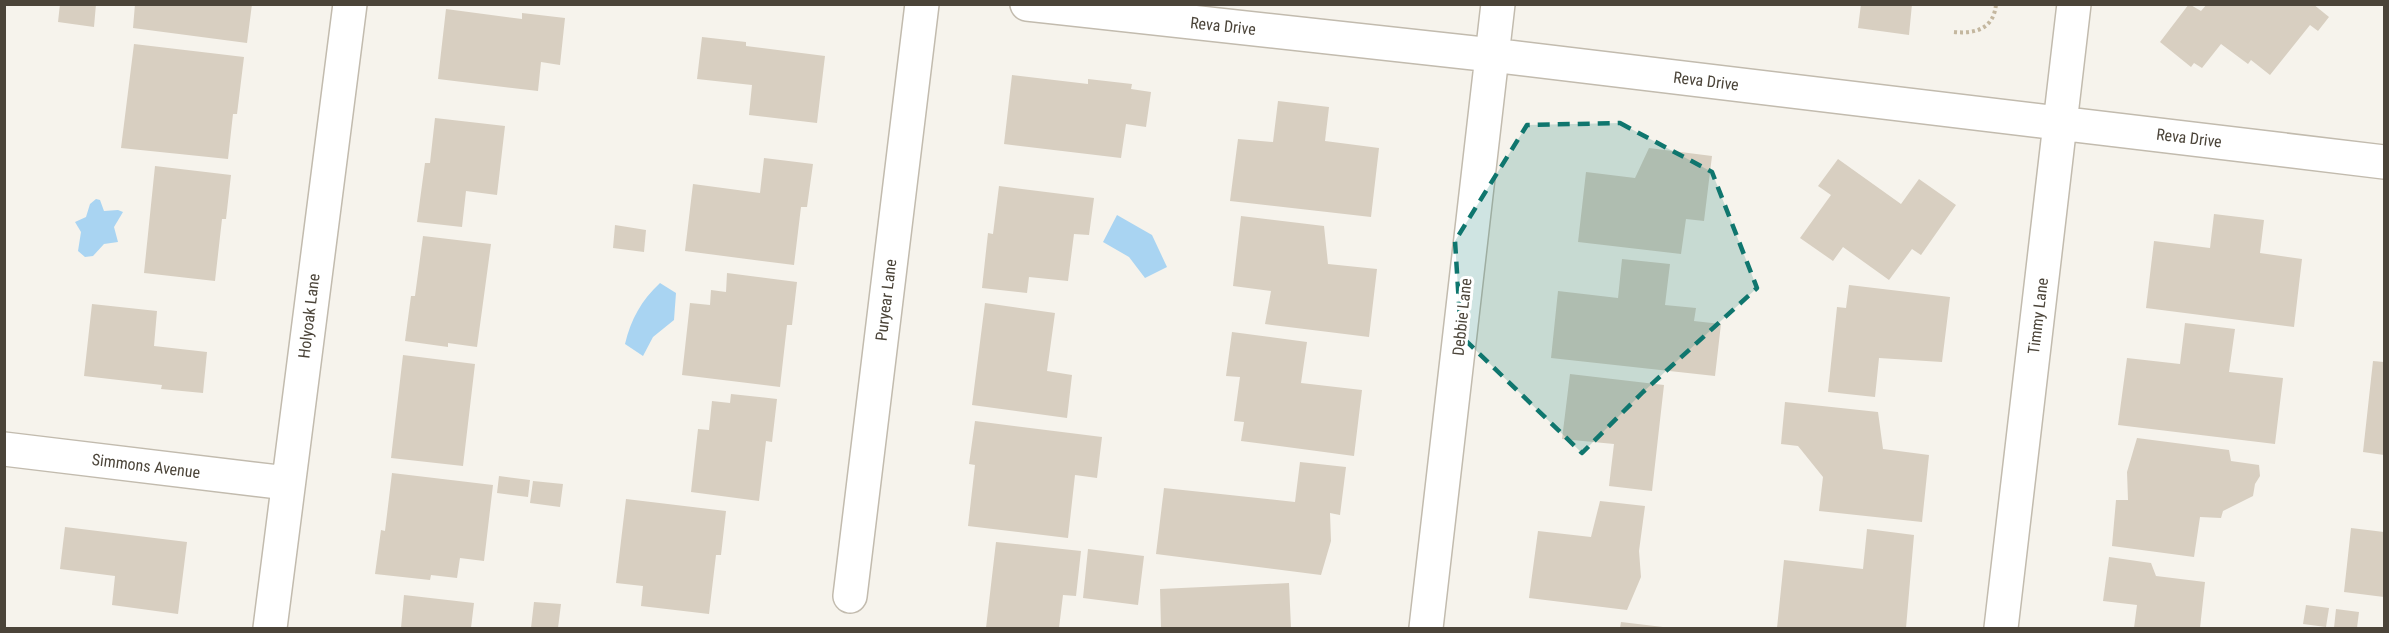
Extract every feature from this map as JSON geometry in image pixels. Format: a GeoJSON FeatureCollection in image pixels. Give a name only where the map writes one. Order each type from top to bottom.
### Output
{"type":"FeatureCollection","features":[{"type":"Feature","properties":{"kind":"street","name":"Holyoak Lane"},"geometry":{"type":"LineString","coordinates":[[270,628],[350,4]]}},
{"type":"Feature","properties":{"kind":"street","name":"Puryear Lane"},"geometry":{"type":"LineString","coordinates":[[850,596],[922,4]]}},
{"type":"Feature","properties":{"kind":"street","name":"Reva Drive"},"geometry":{"type":"LineString","coordinates":[[1027,4],[1492,55],[2385,162]]}},
{"type":"Feature","properties":{"kind":"street","name":"Debbie Lane"},"geometry":{"type":"LineString","coordinates":[[1426,628],[1498,4]]}},
{"type":"Feature","properties":{"kind":"street","name":"Timmy Lane"},"geometry":{"type":"LineString","coordinates":[[2001,628],[2074,4]]}},
{"type":"Feature","properties":{"kind":"street","name":"Simmons Avenue"},"geometry":{"type":"LineString","coordinates":[[4,449],[287,483]]}},
{"type":"Feature","properties":{"kind":"path"},"geometry":{"type":"LineString","coordinates":[[1954,32],[1969,33],[1982,30],[1991,22],[1996,4]]}},
{"type":"Feature","properties":{"kind":"highlighted area"},"geometry":{"type":"Polygon","coordinates":[[[1620,123],[1712,172],[1757,288],[1643,392],[1582,453],[1461,336],[1455,241],[1527,125],[1620,123]]]}},
{"type":"Feature","properties":{"kind":"water"},"geometry":{"type":"Polygon","coordinates":[[[96,199],[100,200],[104,211],[123,212],[114,227],[118,242],[104,244],[93,256],[85,257],[78,251],[81,232],[75,222],[86,217],[90,204],[96,199]]]}},
{"type":"Feature","properties":{"kind":"water"},"geometry":{"type":"Polygon","coordinates":[[[1117,215],[1152,235],[1167,267],[1145,278],[1129,257],[1103,242],[1117,215]]]}},
{"type":"Feature","properties":{"kind":"water"},"geometry":{"type":"Polygon","coordinates":[[[660,283],[676,293],[674,320],[653,337],[643,356],[625,344],[630,326],[638,311],[660,283]]]}},
{"type":"Feature","properties":{"kind":"building"},"geometry":{"type":"Polygon","coordinates":[[[60,4],[96,4],[94,27],[58,22],[60,4]]]}},
{"type":"Feature","properties":{"kind":"building"},"geometry":{"type":"Polygon","coordinates":[[[135,4],[252,4],[247,43],[133,28],[135,4]]]}},
{"type":"Feature","properties":{"kind":"building"},"geometry":{"type":"Polygon","coordinates":[[[1861,4],[1912,4],[1909,35],[1858,28],[1861,4]]]}},
{"type":"Feature","properties":{"kind":"building"},"geometry":{"type":"Polygon","coordinates":[[[2189,4],[2201,11],[2207,4],[2313,4],[2329,17],[2318,31],[2310,25],[2270,75],[2251,60],[2248,64],[2221,44],[2202,68],[2194,63],[2191,67],[2160,42],[2189,4]]]}},
{"type":"Feature","properties":{"kind":"building"},"geometry":{"type":"Polygon","coordinates":[[[446,9],[522,19],[522,13],[565,18],[560,65],[541,62],[538,91],[438,79],[446,9]]]}},
{"type":"Feature","properties":{"kind":"building"},"geometry":{"type":"Polygon","coordinates":[[[702,37],[746,42],[746,46],[825,56],[817,123],[749,115],[752,85],[697,79],[702,37]]]}},
{"type":"Feature","properties":{"kind":"building"},"geometry":{"type":"Polygon","coordinates":[[[134,44],[244,57],[237,114],[233,114],[228,159],[121,148],[134,44]]]}},
{"type":"Feature","properties":{"kind":"building"},"geometry":{"type":"Polygon","coordinates":[[[1012,75],[1088,84],[1088,79],[1132,84],[1131,89],[1151,92],[1146,127],[1126,124],[1121,158],[1004,144],[1012,75]]]}},
{"type":"Feature","properties":{"kind":"building"},"geometry":{"type":"Polygon","coordinates":[[[1278,101],[1329,107],[1325,141],[1379,148],[1371,217],[1230,201],[1238,139],[1273,142],[1278,101]]]}},
{"type":"Feature","properties":{"kind":"building"},"geometry":{"type":"Polygon","coordinates":[[[435,118],[505,126],[497,195],[466,191],[462,227],[417,222],[425,163],[430,163],[435,118]]]}},
{"type":"Feature","properties":{"kind":"building"},"geometry":{"type":"Polygon","coordinates":[[[1649,148],[1712,156],[1704,221],[1686,219],[1681,254],[1578,242],[1586,172],[1635,178],[1649,148]]]}},
{"type":"Feature","properties":{"kind":"building"},"geometry":{"type":"Polygon","coordinates":[[[764,158],[813,164],[807,207],[801,207],[794,265],[685,251],[693,184],[760,193],[764,158]]]}},
{"type":"Feature","properties":{"kind":"building"},"geometry":{"type":"Polygon","coordinates":[[[1838,159],[1901,204],[1919,179],[1956,205],[1921,255],[1912,249],[1889,280],[1843,247],[1833,261],[1800,238],[1831,195],[1818,186],[1838,159]]]}},
{"type":"Feature","properties":{"kind":"building"},"geometry":{"type":"Polygon","coordinates":[[[155,166],[231,175],[226,219],[222,219],[215,281],[144,273],[155,166]]]}},
{"type":"Feature","properties":{"kind":"building"},"geometry":{"type":"Polygon","coordinates":[[[999,186],[1094,198],[1089,235],[1074,234],[1068,281],[1029,277],[1027,293],[982,288],[988,233],[993,234],[999,186]]]}},
{"type":"Feature","properties":{"kind":"building"},"geometry":{"type":"Polygon","coordinates":[[[2214,214],[2264,220],[2260,253],[2302,259],[2294,327],[2146,308],[2154,241],[2210,248],[2214,214]]]}},
{"type":"Feature","properties":{"kind":"building"},"geometry":{"type":"Polygon","coordinates":[[[1241,216],[1324,226],[1328,264],[1377,269],[1369,337],[1265,324],[1271,291],[1233,286],[1241,216]]]}},
{"type":"Feature","properties":{"kind":"building"},"geometry":{"type":"Polygon","coordinates":[[[615,225],[646,230],[644,252],[613,248],[615,225]]]}},
{"type":"Feature","properties":{"kind":"building"},"geometry":{"type":"Polygon","coordinates":[[[423,236],[491,244],[477,347],[448,343],[448,347],[405,341],[411,296],[415,296],[423,236]]]}},
{"type":"Feature","properties":{"kind":"building"},"geometry":{"type":"Polygon","coordinates":[[[1622,259],[1670,264],[1665,305],[1696,308],[1694,321],[1721,324],[1715,376],[1551,358],[1558,291],[1618,298],[1622,259]]]}},
{"type":"Feature","properties":{"kind":"building"},"geometry":{"type":"Polygon","coordinates":[[[727,273],[797,282],[792,325],[787,325],[780,387],[682,375],[690,303],[710,305],[711,290],[726,292],[727,273]]]}},
{"type":"Feature","properties":{"kind":"building"},"geometry":{"type":"Polygon","coordinates":[[[1849,285],[1950,297],[1942,362],[1879,358],[1875,397],[1828,392],[1837,307],[1846,308],[1849,285]]]}},
{"type":"Feature","properties":{"kind":"building"},"geometry":{"type":"Polygon","coordinates":[[[985,303],[1055,313],[1047,371],[1072,375],[1067,418],[972,405],[985,303]]]}},
{"type":"Feature","properties":{"kind":"building"},"geometry":{"type":"Polygon","coordinates":[[[92,304],[157,311],[154,346],[207,352],[203,393],[161,389],[162,385],[84,376],[92,304]]]}},
{"type":"Feature","properties":{"kind":"building"},"geometry":{"type":"Polygon","coordinates":[[[2185,323],[2235,329],[2229,372],[2283,378],[2275,444],[2118,425],[2127,358],[2180,364],[2185,323]]]}},
{"type":"Feature","properties":{"kind":"building"},"geometry":{"type":"Polygon","coordinates":[[[1232,332],[1307,342],[1301,383],[1362,390],[1354,456],[1241,441],[1244,422],[1234,421],[1240,377],[1226,376],[1232,332]]]}},
{"type":"Feature","properties":{"kind":"building"},"geometry":{"type":"Polygon","coordinates":[[[403,355],[475,364],[463,466],[391,458],[403,355]]]}},
{"type":"Feature","properties":{"kind":"building"},"geometry":{"type":"Polygon","coordinates":[[[2373,361],[2384,362],[2384,455],[2363,452],[2373,361]]]}},
{"type":"Feature","properties":{"kind":"building"},"geometry":{"type":"Polygon","coordinates":[[[1570,374],[1664,385],[1652,491],[1609,486],[1614,444],[1562,439],[1570,374]]]}},
{"type":"Feature","properties":{"kind":"building"},"geometry":{"type":"Polygon","coordinates":[[[731,394],[777,399],[772,442],[766,441],[759,501],[691,492],[698,429],[709,430],[712,401],[730,403],[731,394]]]}},
{"type":"Feature","properties":{"kind":"building"},"geometry":{"type":"Polygon","coordinates":[[[1785,402],[1878,412],[1883,449],[1929,455],[1922,522],[1819,511],[1823,477],[1798,446],[1781,444],[1785,402]]]}},
{"type":"Feature","properties":{"kind":"building"},"geometry":{"type":"Polygon","coordinates":[[[975,421],[1102,437],[1097,478],[1075,475],[1068,538],[968,526],[975,465],[969,464],[975,421]]]}},
{"type":"Feature","properties":{"kind":"building"},"geometry":{"type":"Polygon","coordinates":[[[2137,438],[2229,450],[2231,461],[2259,465],[2260,476],[2255,484],[2253,496],[2223,511],[2221,518],[2200,517],[2194,557],[2112,546],[2116,500],[2128,500],[2127,472],[2137,438]]]}},
{"type":"Feature","properties":{"kind":"building"},"geometry":{"type":"Polygon","coordinates":[[[1300,462],[1346,467],[1340,515],[1330,513],[1331,541],[1321,575],[1156,554],[1164,488],[1295,502],[1300,462]]]}},
{"type":"Feature","properties":{"kind":"building"},"geometry":{"type":"Polygon","coordinates":[[[392,473],[493,485],[484,561],[460,558],[457,578],[431,575],[430,580],[375,574],[381,530],[385,531],[392,473]]]}},
{"type":"Feature","properties":{"kind":"building"},"geometry":{"type":"Polygon","coordinates":[[[499,476],[530,480],[528,497],[497,493],[499,476]]]}},
{"type":"Feature","properties":{"kind":"building"},"geometry":{"type":"Polygon","coordinates":[[[533,481],[563,484],[560,507],[530,503],[533,481]]]}},
{"type":"Feature","properties":{"kind":"building"},"geometry":{"type":"Polygon","coordinates":[[[626,499],[726,511],[721,555],[716,555],[709,614],[641,606],[643,586],[616,583],[626,499]]]}},
{"type":"Feature","properties":{"kind":"building"},"geometry":{"type":"Polygon","coordinates":[[[1600,501],[1645,506],[1639,551],[1641,577],[1627,610],[1529,598],[1538,531],[1591,537],[1600,501]]]}},
{"type":"Feature","properties":{"kind":"building"},"geometry":{"type":"Polygon","coordinates":[[[65,527],[187,542],[178,614],[112,605],[115,576],[60,569],[65,527]]]}},
{"type":"Feature","properties":{"kind":"building"},"geometry":{"type":"Polygon","coordinates":[[[2351,528],[2384,532],[2384,597],[2344,592],[2351,528]]]}},
{"type":"Feature","properties":{"kind":"building"},"geometry":{"type":"Polygon","coordinates":[[[1867,529],[1914,535],[1906,628],[1777,628],[1784,560],[1863,569],[1867,529]]]}},
{"type":"Feature","properties":{"kind":"building"},"geometry":{"type":"Polygon","coordinates":[[[996,542],[1081,551],[1076,596],[1063,595],[1059,628],[986,628],[996,542]]]}},
{"type":"Feature","properties":{"kind":"building"},"geometry":{"type":"Polygon","coordinates":[[[1088,549],[1144,556],[1138,605],[1083,598],[1088,549]]]}},
{"type":"Feature","properties":{"kind":"building"},"geometry":{"type":"Polygon","coordinates":[[[2109,557],[2151,563],[2156,576],[2205,582],[2200,628],[2134,628],[2137,605],[2103,601],[2109,557]]]}},
{"type":"Feature","properties":{"kind":"building"},"geometry":{"type":"Polygon","coordinates":[[[1289,583],[1291,628],[1161,628],[1160,589],[1289,583]]]}},
{"type":"Feature","properties":{"kind":"building"},"geometry":{"type":"Polygon","coordinates":[[[404,595],[474,603],[471,628],[401,628],[404,595]]]}},
{"type":"Feature","properties":{"kind":"building"},"geometry":{"type":"Polygon","coordinates":[[[534,602],[561,604],[558,628],[531,628],[534,602]]]}},
{"type":"Feature","properties":{"kind":"building"},"geometry":{"type":"Polygon","coordinates":[[[2306,605],[2329,608],[2326,627],[2303,624],[2306,605]]]}},
{"type":"Feature","properties":{"kind":"building"},"geometry":{"type":"Polygon","coordinates":[[[2336,609],[2359,612],[2357,628],[2334,628],[2336,609]]]}},
{"type":"Feature","properties":{"kind":"building"},"geometry":{"type":"Polygon","coordinates":[[[1621,622],[1663,627],[1663,628],[1620,628],[1621,622]]]}}]}
